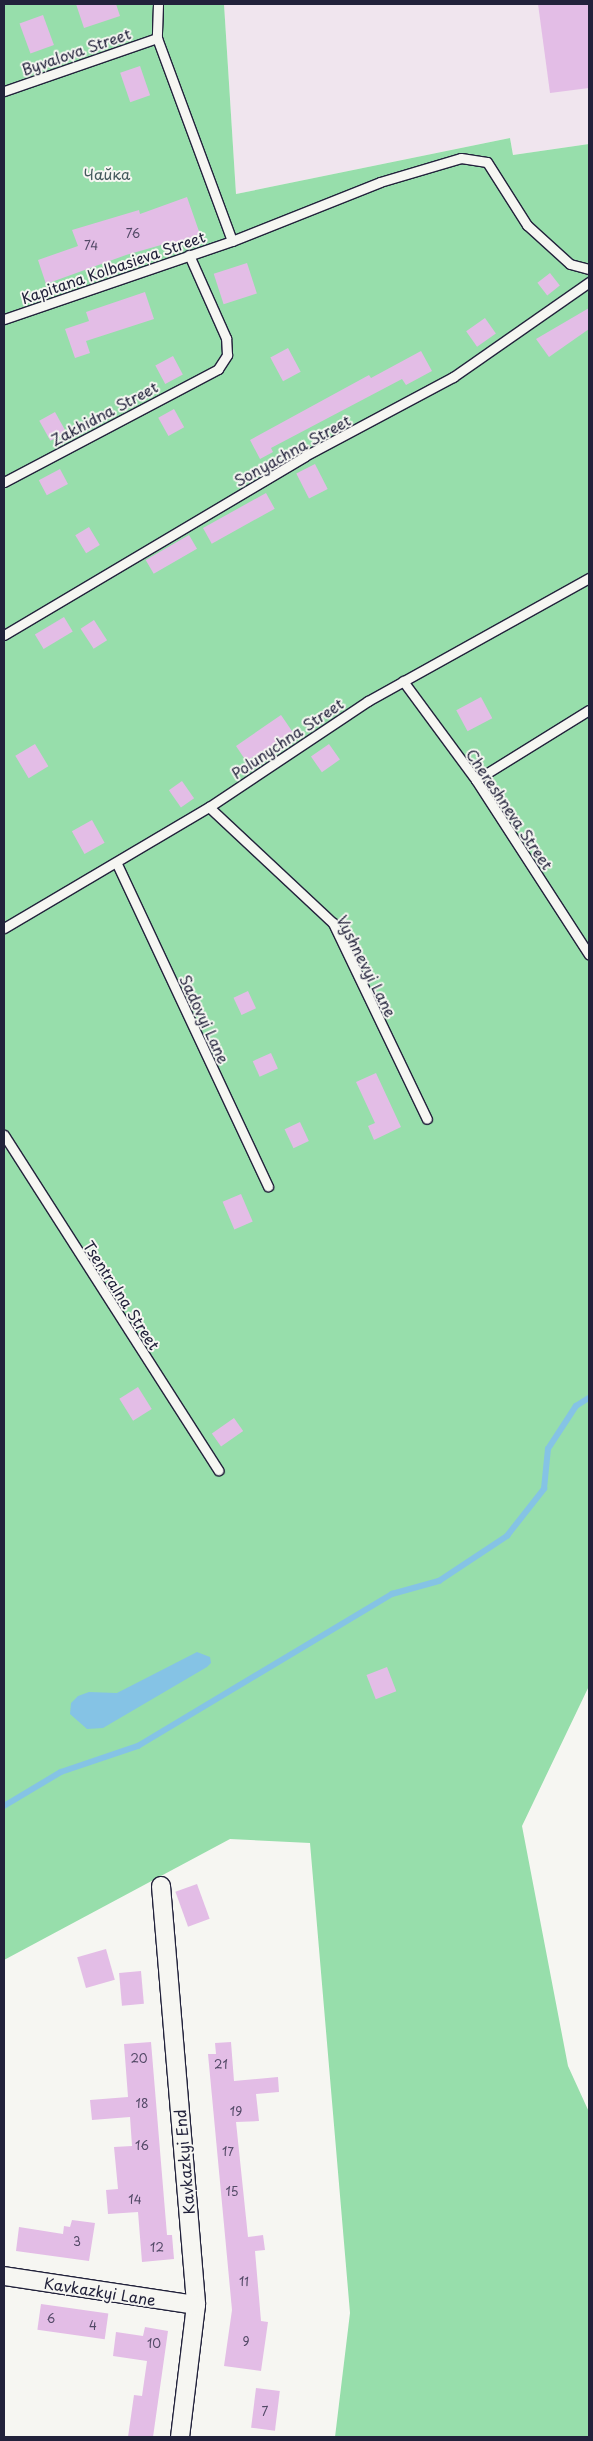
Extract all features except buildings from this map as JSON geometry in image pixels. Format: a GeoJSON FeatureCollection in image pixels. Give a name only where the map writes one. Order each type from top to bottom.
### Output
{"type":"FeatureCollection","features":[{"type":"Feature","properties":{"kind":"street","name":"Kavkazkyi End"},"geometry":{"type":"LineString","coordinates":[[161,1886],[196,2305],[180,2437]]}},
{"type":"Feature","properties":{"kind":"street","name":"Kavkazkyi Lane"},"geometry":{"type":"LineString","coordinates":[[4,2276],[196,2305]]}},
{"type":"Feature","properties":{"kind":"lane"},"geometry":{"type":"LineString","coordinates":[[158,4],[157,38],[232,241]]}},
{"type":"Feature","properties":{"kind":"lane","name":"Byvalova Street"},"geometry":{"type":"LineString","coordinates":[[4,91],[157,38]]}},
{"type":"Feature","properties":{"kind":"lane","name":"Kapitana Kolbasieva Street"},"geometry":{"type":"LineString","coordinates":[[4,319],[232,241],[380,182],[461,158],[487,162],[528,225],[570,264],[589,269]]}},
{"type":"Feature","properties":{"kind":"lane","name":"Zakhidna Street"},"geometry":{"type":"LineString","coordinates":[[4,482],[218,369],[227,355],[226,338],[189,255]]}},
{"type":"Feature","properties":{"kind":"lane","name":"Sonyachna Street"},"geometry":{"type":"LineString","coordinates":[[4,635],[305,456],[453,377],[589,282]]}},
{"type":"Feature","properties":{"kind":"lane","name":"Polunychna Street"},"geometry":{"type":"LineString","coordinates":[[4,928],[117,864],[209,807],[368,701],[589,578]]}},
{"type":"Feature","properties":{"kind":"lane","name":"Chereshneva Street"},"geometry":{"type":"LineString","coordinates":[[403,682],[476,780],[589,955]]}},
{"type":"Feature","properties":{"kind":"lane"},"geometry":{"type":"LineString","coordinates":[[476,780],[589,710]]}},
{"type":"Feature","properties":{"kind":"lane","name":"Vyshnevyi Lane"},"geometry":{"type":"LineString","coordinates":[[209,807],[332,923],[427,1119]]}},
{"type":"Feature","properties":{"kind":"lane","name":"Sadovyi Lane"},"geometry":{"type":"LineString","coordinates":[[117,864],[268,1186]]}},
{"type":"Feature","properties":{"kind":"lane","name":"Tsentralna Street"},"geometry":{"type":"LineString","coordinates":[[4,1135],[218,1470]]}},
{"type":"Feature","properties":{"kind":"shaded area"},"geometry":{"type":"Polygon","coordinates":[[[224,4],[589,4],[589,144],[513,155],[510,138],[236,194],[224,4]]]}},
{"type":"Feature","properties":{"kind":"green space","name":"Чайка"},"geometry":{"type":"Polygon","coordinates":[[[4,4],[224,4],[236,194],[510,138],[513,155],[589,144],[589,1686],[522,1826],[568,2066],[589,2112],[589,2437],[335,2437],[350,2313],[310,1843],[230,1839],[4,1960],[4,4]]]}},
{"type":"Feature","properties":{"kind":"water"},"geometry":{"type":"Polygon","coordinates":[[[197,1652],[210,1657],[211,1663],[207,1667],[103,1728],[87,1729],[70,1714],[71,1703],[78,1696],[89,1692],[117,1693],[197,1652]]]}},
{"type":"Feature","properties":{"kind":"waterway"},"geometry":{"type":"LineString","coordinates":[[4,1806],[61,1772],[138,1746],[392,1594],[439,1581],[507,1536],[544,1489],[548,1449],[576,1406],[589,1398]]}}]}
